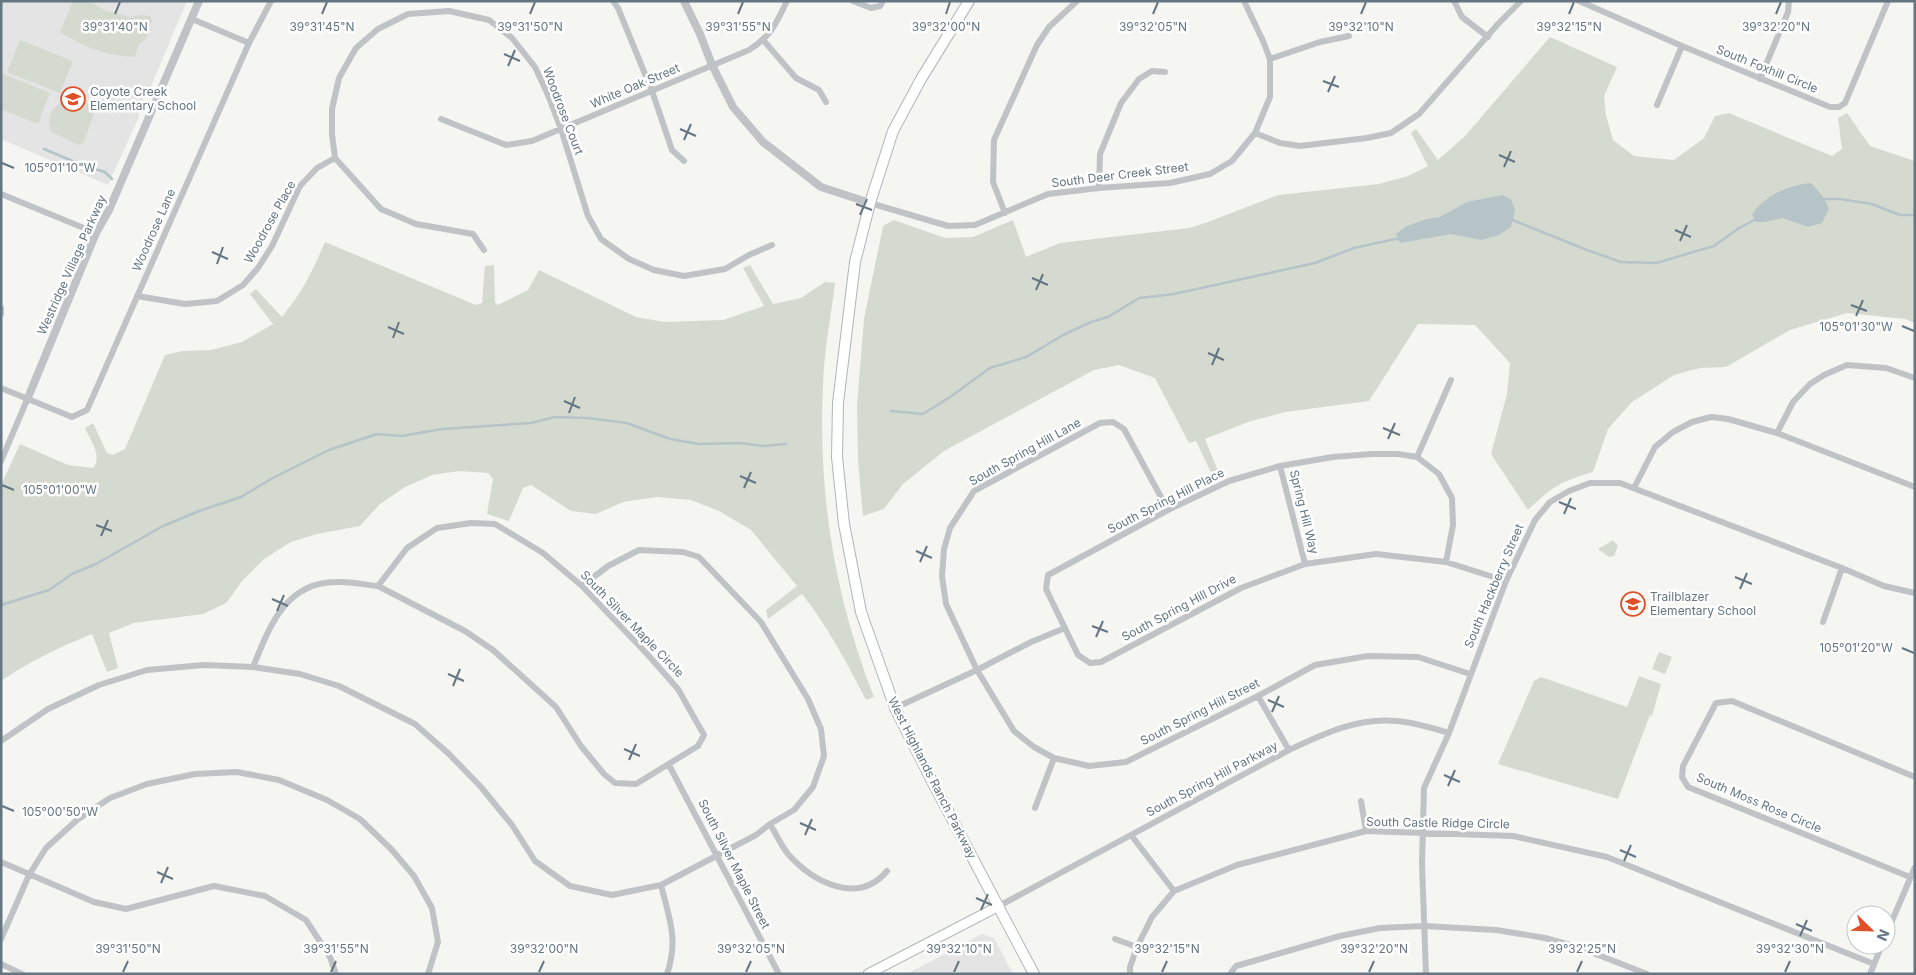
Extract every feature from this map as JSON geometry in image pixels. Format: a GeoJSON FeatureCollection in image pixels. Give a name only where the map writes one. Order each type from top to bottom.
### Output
{"type":"FeatureCollection","features":[{"type":"Feature","properties":{"kind":"main road","name":"West Highlands Ranch Parkway"},"geometry":{"type":"LineString","coordinates":[[969,1],[921,80],[893,131],[870,202],[855,262],[838,402],[837,457],[844,524],[861,612],[895,708],[1034,974]]}},
{"type":"Feature","properties":{"kind":"main road"},"geometry":{"type":"LineString","coordinates":[[868,974],[998,906]]}},
{"type":"Feature","properties":{"kind":"street","name":"Westridge Village Parkway"},"geometry":{"type":"LineString","coordinates":[[27,400],[96,233],[112,202],[199,1]]}},
{"type":"Feature","properties":{"kind":"street","name":"Woodrose Lane"},"geometry":{"type":"LineString","coordinates":[[1,388],[72,417],[87,410],[249,43],[271,1]]}},
{"type":"Feature","properties":{"kind":"street"},"geometry":{"type":"LineString","coordinates":[[613,1],[618,8],[652,91],[672,150],[684,161]]}},
{"type":"Feature","properties":{"kind":"street"},"geometry":{"type":"LineString","coordinates":[[684,1],[733,107],[763,142],[821,187],[870,202]]}},
{"type":"Feature","properties":{"kind":"street","name":"White Oak Street"},"geometry":{"type":"LineString","coordinates":[[441,119],[506,145],[532,141],[749,50],[764,40],[777,24],[787,1]]}},
{"type":"Feature","properties":{"kind":"street"},"geometry":{"type":"LineString","coordinates":[[853,1],[871,8],[880,6],[883,1]]}},
{"type":"Feature","properties":{"kind":"street"},"geometry":{"type":"LineString","coordinates":[[1005,213],[993,182],[994,140],[1036,45],[1049,27],[1078,1]]}},
{"type":"Feature","properties":{"kind":"street","name":"South Deer Creek Street"},"geometry":{"type":"LineString","coordinates":[[870,202],[948,226],[975,225],[1048,194],[1170,183],[1210,174],[1232,161],[1255,133],[1270,96],[1270,59],[1264,41],[1244,1]]}},
{"type":"Feature","properties":{"kind":"street"},"geometry":{"type":"LineString","coordinates":[[1454,1],[1462,17],[1488,37]]}},
{"type":"Feature","properties":{"kind":"street"},"geometry":{"type":"LineString","coordinates":[[1255,133],[1280,143],[1300,146],[1367,138],[1391,133],[1419,114],[1498,24],[1521,1]]}},
{"type":"Feature","properties":{"kind":"street","name":"South Foxhill Circle"},"geometry":{"type":"LineString","coordinates":[[1579,1],[1830,107],[1839,107],[1845,103],[1888,1]]}},
{"type":"Feature","properties":{"kind":"street"},"geometry":{"type":"LineString","coordinates":[[1760,79],[1788,12],[1789,1]]}},
{"type":"Feature","properties":{"kind":"street","name":"Woodrose Court"},"geometry":{"type":"LineString","coordinates":[[335,158],[332,134],[332,109],[339,78],[356,48],[378,29],[408,14],[449,11],[489,20],[512,38],[535,67],[560,129],[588,216],[601,239],[629,259],[654,270],[684,276],[725,269],[749,254],[772,245]]}},
{"type":"Feature","properties":{"kind":"street"},"geometry":{"type":"LineString","coordinates":[[192,19],[249,43]]}},
{"type":"Feature","properties":{"kind":"street"},"geometry":{"type":"LineString","coordinates":[[1270,59],[1320,42],[1349,36]]}},
{"type":"Feature","properties":{"kind":"street"},"geometry":{"type":"LineString","coordinates":[[764,40],[796,78],[819,90],[826,102]]}},
{"type":"Feature","properties":{"kind":"street"},"geometry":{"type":"LineString","coordinates":[[1657,105],[1682,46]]}},
{"type":"Feature","properties":{"kind":"street"},"geometry":{"type":"LineString","coordinates":[[1099,188],[1100,154],[1121,103],[1139,78],[1152,71],[1165,72]]}},
{"type":"Feature","properties":{"kind":"street"},"geometry":{"type":"LineString","coordinates":[[335,158],[381,209],[416,224],[473,234],[484,250]]}},
{"type":"Feature","properties":{"kind":"street","name":"Woodrose Place"},"geometry":{"type":"LineString","coordinates":[[137,296],[185,304],[217,301],[243,285],[258,268],[272,246],[300,186],[317,168],[335,158]]}},
{"type":"Feature","properties":{"kind":"street"},"geometry":{"type":"LineString","coordinates":[[1,194],[96,233]]}},
{"type":"Feature","properties":{"kind":"street"},"geometry":{"type":"LineString","coordinates":[[1,308],[1,314]]}},
{"type":"Feature","properties":{"kind":"street"},"geometry":{"type":"LineString","coordinates":[[1777,434],[1793,402],[1810,384],[1824,375],[1847,365],[1886,368],[1915,378]]}},
{"type":"Feature","properties":{"kind":"street"},"geometry":{"type":"LineString","coordinates":[[1446,562],[1454,525],[1452,498],[1439,474],[1417,457],[1451,380]]}},
{"type":"Feature","properties":{"kind":"street"},"geometry":{"type":"LineString","coordinates":[[1,461],[27,400]]}},
{"type":"Feature","properties":{"kind":"street"},"geometry":{"type":"LineString","coordinates":[[1634,488],[1655,447],[1673,432],[1692,422],[1710,417],[1777,434],[1915,488]]}},
{"type":"Feature","properties":{"kind":"street","name":"South Spring Hill Lane"},"geometry":{"type":"LineString","coordinates":[[978,670],[946,604],[942,576],[944,549],[950,528],[974,490],[1100,423],[1112,422],[1124,429],[1168,510]]}},
{"type":"Feature","properties":{"kind":"street","name":"South Spring Hill Place"},"geometry":{"type":"LineString","coordinates":[[1065,628],[1046,589],[1048,575],[1168,510],[1229,481],[1280,466],[1333,457],[1398,454],[1417,457]]}},
{"type":"Feature","properties":{"kind":"street","name":"Spring Hill Way"},"geometry":{"type":"LineString","coordinates":[[1280,466],[1305,564]]}},
{"type":"Feature","properties":{"kind":"street","name":"South Hackberry Street"},"geometry":{"type":"LineString","coordinates":[[1426,974],[1422,864],[1424,788],[1449,733],[1506,581],[1535,520],[1550,502],[1569,491],[1590,483],[1620,483],[1842,568],[1884,586],[1915,592]]}},
{"type":"Feature","properties":{"kind":"street","name":"South Silver Maple Circle"},"geometry":{"type":"LineString","coordinates":[[253,667],[272,622],[286,604],[308,587],[335,582],[378,586],[465,631],[493,650],[556,707],[581,746],[604,774],[615,783],[636,784],[698,746],[704,735],[678,689],[582,586],[543,553],[495,524],[471,523],[437,528],[407,548],[378,586]]}},
{"type":"Feature","properties":{"kind":"street"},"geometry":{"type":"LineString","coordinates":[[1,741],[48,709],[99,685],[147,670],[204,665],[253,667],[300,674],[339,686],[415,724],[449,754],[481,787],[512,825],[535,861],[570,886],[612,895],[661,885],[756,835],[794,810],[813,787],[824,756],[821,729],[808,699],[761,622],[699,557],[683,552],[639,550],[608,566],[582,586]]}},
{"type":"Feature","properties":{"kind":"street","name":"South Spring Hill Drive"},"geometry":{"type":"LineString","coordinates":[[1065,628],[1078,654],[1090,663],[1101,662],[1241,588],[1305,564],[1376,554],[1446,562],[1506,581]]}},
{"type":"Feature","properties":{"kind":"street"},"geometry":{"type":"LineString","coordinates":[[1823,622],[1842,568]]}},
{"type":"Feature","properties":{"kind":"street"},"geometry":{"type":"LineString","coordinates":[[895,708],[978,670],[1031,642],[1065,628]]}},
{"type":"Feature","properties":{"kind":"street","name":"South Spring Hill Street"},"geometry":{"type":"LineString","coordinates":[[978,670],[1014,731],[1034,747],[1054,758],[1089,766],[1126,762],[1258,696],[1315,665],[1368,656],[1389,658],[1418,657],[1470,674]]}},
{"type":"Feature","properties":{"kind":"street"},"geometry":{"type":"LineString","coordinates":[[1258,696],[1289,750]]}},
{"type":"Feature","properties":{"kind":"street","name":"South Moss Rose Circle"},"geometry":{"type":"LineString","coordinates":[[1910,878],[1688,787],[1682,777],[1683,766],[1716,703],[1732,701],[1915,777]]}},
{"type":"Feature","properties":{"kind":"street","name":"South Spring Hill Parkway"},"geometry":{"type":"LineString","coordinates":[[998,906],[1289,750],[1330,731],[1366,721],[1395,720],[1449,733]]}},
{"type":"Feature","properties":{"kind":"street"},"geometry":{"type":"LineString","coordinates":[[1035,808],[1054,758]]}},
{"type":"Feature","properties":{"kind":"street","name":"South Silver Maple Street"},"geometry":{"type":"LineString","coordinates":[[669,765],[779,974]]}},
{"type":"Feature","properties":{"kind":"street"},"geometry":{"type":"LineString","coordinates":[[1,939],[29,874],[46,848],[77,820],[110,798],[147,784],[195,774],[237,772],[279,780],[327,800],[360,819],[392,850],[414,876],[432,908],[438,942],[428,974]]}},
{"type":"Feature","properties":{"kind":"street"},"geometry":{"type":"LineString","coordinates":[[1362,801],[1366,832]]}},
{"type":"Feature","properties":{"kind":"street"},"geometry":{"type":"LineString","coordinates":[[770,824],[788,853],[814,877],[843,889],[868,887],[881,879],[887,871]]}},
{"type":"Feature","properties":{"kind":"street","name":"South Castle Ridge Circle"},"geometry":{"type":"LineString","coordinates":[[1130,974],[1130,967],[1137,948],[1152,917],[1174,891],[1237,865],[1366,832],[1423,832],[1513,836],[1607,857],[1874,964]]}},
{"type":"Feature","properties":{"kind":"street"},"geometry":{"type":"LineString","coordinates":[[1131,835],[1174,891]]}},
{"type":"Feature","properties":{"kind":"street"},"geometry":{"type":"LineString","coordinates":[[1,862],[94,902],[126,909],[214,886],[265,896],[306,920],[330,957],[336,974]]}},
{"type":"Feature","properties":{"kind":"street"},"geometry":{"type":"LineString","coordinates":[[1896,911],[1915,867]]}},
{"type":"Feature","properties":{"kind":"street"},"geometry":{"type":"LineString","coordinates":[[661,885],[674,938],[672,961],[667,974]]}},
{"type":"Feature","properties":{"kind":"street"},"geometry":{"type":"LineString","coordinates":[[1230,974],[1236,966],[1340,936],[1380,928],[1424,926],[1496,930],[1545,938],[1578,947],[1647,974]]}},
{"type":"Feature","properties":{"kind":"street"},"geometry":{"type":"LineString","coordinates":[[1115,939],[1137,948]]}},
{"type":"Feature","properties":{"kind":"street"},"geometry":{"type":"LineString","coordinates":[[1870,974],[1878,955]]}},
{"type":"Feature","properties":{"kind":"street"},"geometry":{"type":"LineString","coordinates":[[1,964],[22,974]]}},
{"type":"Feature","properties":{"kind":"shaded area","name":"Coyote Creek Elementary School"},"geometry":{"type":"Polygon","coordinates":[[[1,1],[187,1],[149,91],[139,106],[139,117],[108,185],[1,139],[1,1]]]}},
{"type":"Feature","properties":{"kind":"shaded area"},"geometry":{"type":"Polygon","coordinates":[[[73,1],[89,1],[106,11],[128,16],[129,18],[140,15],[150,16],[152,21],[148,34],[145,40],[139,43],[135,57],[114,55],[96,50],[60,32],[73,1]]]}},
{"type":"Feature","properties":{"kind":"shaded area"},"geometry":{"type":"Polygon","coordinates":[[[1550,37],[1617,67],[1604,96],[1606,115],[1613,140],[1634,156],[1674,160],[1704,138],[1715,116],[1729,113],[1832,156],[1842,149],[1838,118],[1847,113],[1870,146],[1915,161],[1915,323],[1905,319],[1847,313],[1790,330],[1726,367],[1700,368],[1674,375],[1632,402],[1608,429],[1593,472],[1558,486],[1544,495],[1528,510],[1491,454],[1507,394],[1510,363],[1475,325],[1418,324],[1369,401],[1285,412],[1248,422],[1205,439],[1220,476],[1214,479],[1196,441],[1189,443],[1155,378],[1119,365],[1094,370],[944,451],[903,484],[884,509],[863,516],[858,461],[857,405],[864,319],[883,226],[894,220],[945,238],[973,237],[1013,220],[1026,257],[1060,243],[1189,228],[1278,195],[1379,184],[1408,176],[1428,166],[1411,133],[1416,129],[1438,160],[1466,135],[1550,37]]]}},
{"type":"Feature","properties":{"kind":"shaded area"},"geometry":{"type":"Polygon","coordinates":[[[20,40],[73,61],[60,93],[7,72],[20,40]]]}},
{"type":"Feature","properties":{"kind":"shaded area"},"geometry":{"type":"Polygon","coordinates":[[[1,73],[50,93],[38,124],[1,109],[1,73]]]}},
{"type":"Feature","properties":{"kind":"shaded area"},"geometry":{"type":"Polygon","coordinates":[[[70,99],[85,102],[94,113],[84,142],[79,145],[51,132],[49,126],[50,116],[55,107],[70,99]]]}},
{"type":"Feature","properties":{"kind":"shaded area"},"geometry":{"type":"Polygon","coordinates":[[[1811,183],[1824,198],[1829,209],[1822,223],[1808,227],[1783,218],[1756,222],[1752,215],[1770,197],[1794,186],[1811,183]]]}},
{"type":"Feature","properties":{"kind":"shaded area"},"geometry":{"type":"Polygon","coordinates":[[[1502,195],[1511,199],[1515,210],[1511,227],[1499,235],[1482,240],[1451,234],[1400,243],[1396,234],[1407,226],[1440,217],[1467,202],[1502,195]]]}},
{"type":"Feature","properties":{"kind":"shaded area"},"geometry":{"type":"Polygon","coordinates":[[[325,242],[476,305],[482,303],[485,266],[494,265],[495,302],[498,305],[528,290],[539,270],[636,317],[664,322],[723,320],[764,306],[743,268],[750,265],[773,304],[801,298],[825,282],[835,283],[823,385],[822,426],[826,505],[839,582],[848,621],[874,697],[866,700],[829,632],[802,594],[768,619],[766,610],[797,586],[751,530],[719,511],[691,500],[657,497],[623,502],[596,514],[571,511],[531,485],[523,488],[509,521],[487,514],[493,479],[488,473],[459,471],[432,475],[405,487],[380,504],[360,526],[317,534],[291,542],[264,559],[243,580],[226,603],[203,614],[134,623],[109,633],[118,668],[107,672],[92,634],[45,655],[1,681],[1,485],[20,444],[68,465],[93,468],[97,458],[96,453],[85,428],[93,423],[107,453],[113,455],[125,449],[165,355],[183,351],[211,350],[242,342],[273,324],[250,294],[256,289],[282,317],[296,299],[316,263],[325,242]]]}},
{"type":"Feature","properties":{"kind":"shaded area"},"geometry":{"type":"Polygon","coordinates":[[[1613,540],[1618,546],[1614,556],[1609,557],[1598,549],[1613,540]]]}},
{"type":"Feature","properties":{"kind":"shaded area"},"geometry":{"type":"Polygon","coordinates":[[[1659,652],[1672,657],[1665,674],[1652,669],[1659,652]]]}},
{"type":"Feature","properties":{"kind":"shaded area"},"geometry":{"type":"Polygon","coordinates":[[[1639,676],[1661,684],[1652,716],[1650,715],[1618,799],[1498,764],[1534,681],[1541,677],[1627,707],[1639,676]]]}},
{"type":"Feature","properties":{"kind":"shaded area"},"geometry":{"type":"Polygon","coordinates":[[[982,934],[994,938],[1013,974],[907,974],[982,934]]]}},
{"type":"Feature","properties":{"kind":"waterway"},"geometry":{"type":"LineString","coordinates":[[44,149],[82,165],[105,172],[112,179]]}},
{"type":"Feature","properties":{"kind":"waterway"},"geometry":{"type":"LineString","coordinates":[[1821,199],[1840,199],[1872,204],[1900,215],[1915,215]]}},
{"type":"Feature","properties":{"kind":"waterway"},"geometry":{"type":"LineString","coordinates":[[1510,219],[1621,262],[1656,263],[1714,246],[1739,228],[1756,219]]}},
{"type":"Feature","properties":{"kind":"waterway"},"geometry":{"type":"LineString","coordinates":[[891,411],[923,414],[990,368],[1026,357],[1065,334],[1091,322],[1108,317],[1139,298],[1174,294],[1315,263],[1354,248],[1400,238]]}},
{"type":"Feature","properties":{"kind":"waterway"},"geometry":{"type":"LineString","coordinates":[[1,605],[49,590],[72,574],[96,564],[163,526],[199,511],[241,497],[271,479],[329,450],[377,434],[402,436],[442,429],[531,423],[555,417],[587,418],[627,423],[670,439],[699,444],[740,443],[763,446],[786,444]]}},
{"type":"Feature","properties":{"kind":"place","name":"Coyote Creek Elementary School"},"geometry":{"type":"Point","coordinates":[73,99]}},
{"type":"Feature","properties":{"kind":"place","name":"Trailblazer Elementary School"},"geometry":{"type":"Point","coordinates":[1633,604]}}]}
